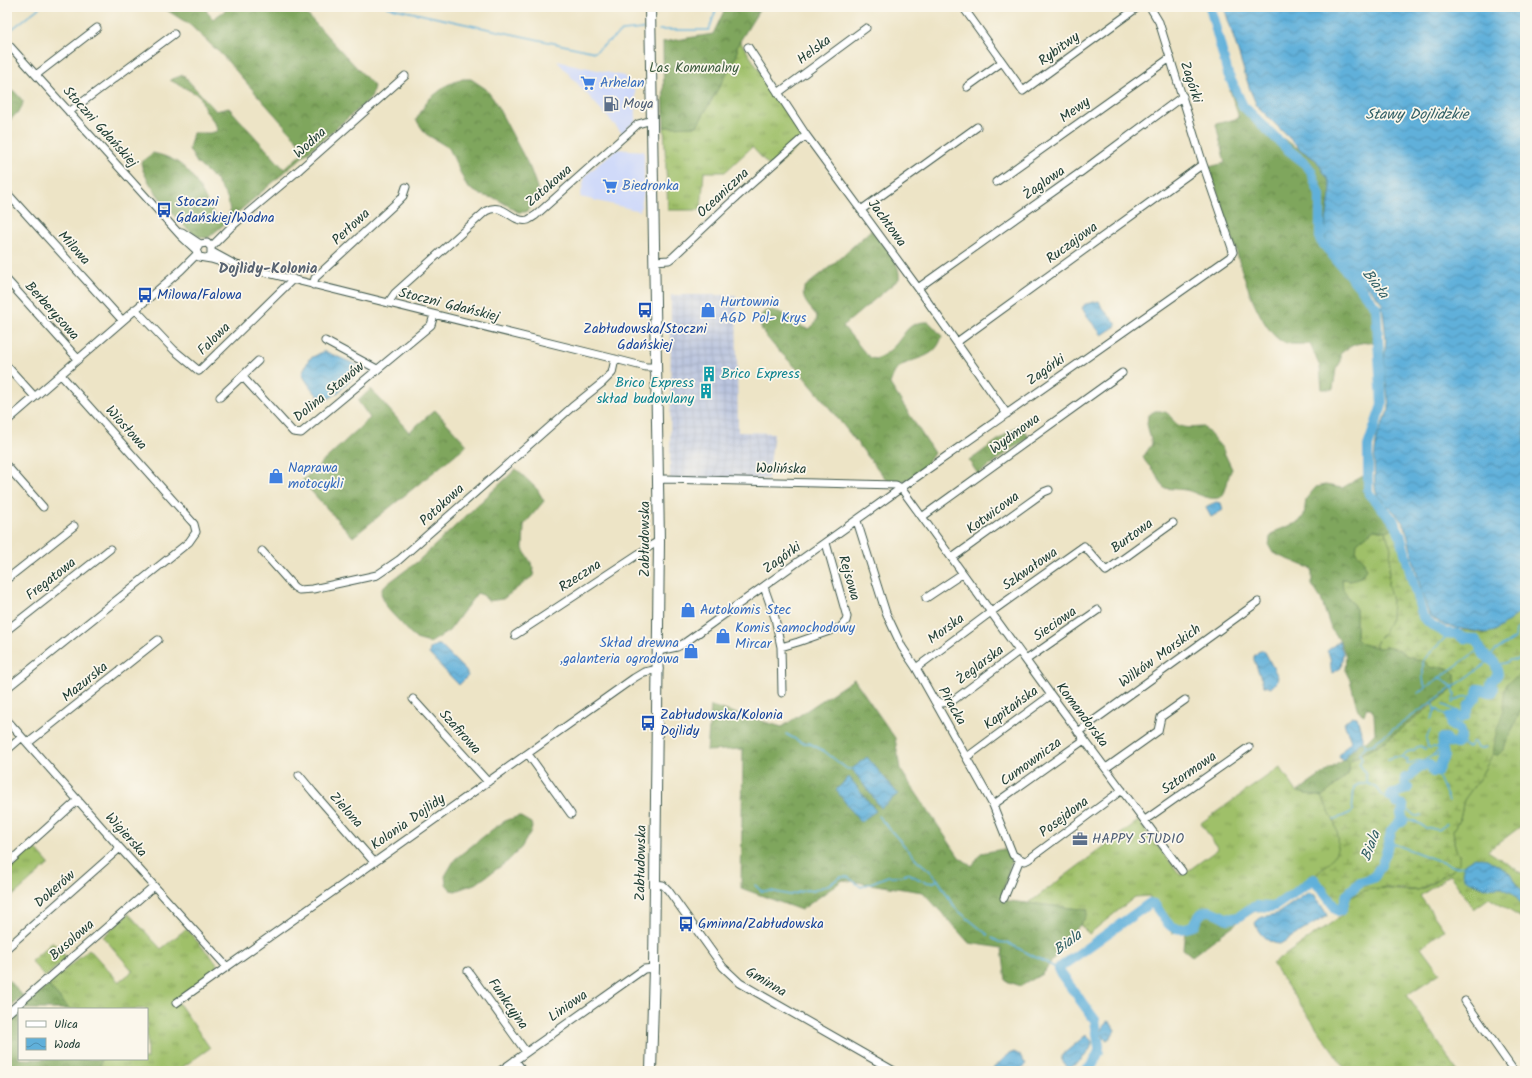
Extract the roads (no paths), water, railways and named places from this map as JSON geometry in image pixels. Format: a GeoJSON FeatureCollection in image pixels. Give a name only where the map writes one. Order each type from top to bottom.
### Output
{"type":"FeatureCollection","features":[{"type":"Feature","properties":{"kind":"highway","name":"Zabłudowska"},"geometry":{"type":"LineString","coordinates":[[650,7],[660,541],[654,968],[651,1071]]}},
{"type":"Feature","properties":{"kind":"street","name":"Rybitwy"},"geometry":{"type":"LineString","coordinates":[[962,7],[1023,91],[1138,7]]}},
{"type":"Feature","properties":{"kind":"street","name":"Zagórki"},"geometry":{"type":"LineString","coordinates":[[658,651],[677,647],[683,644],[857,521],[901,488],[1230,257],[1232,248],[1203,164],[1159,22],[1150,7]]}},
{"type":"Feature","properties":{"kind":"street"},"geometry":{"type":"LineString","coordinates":[[36,75],[97,28]]}},
{"type":"Feature","properties":{"kind":"street","name":"Helska"},"geometry":{"type":"LineString","coordinates":[[778,93],[866,28]]}},
{"type":"Feature","properties":{"kind":"street"},"geometry":{"type":"LineString","coordinates":[[69,112],[174,34]]}},
{"type":"Feature","properties":{"kind":"street","name":"Stoczni Gdańskiej"},"geometry":{"type":"LineString","coordinates":[[7,42],[175,228],[204,251],[234,264],[646,367],[657,367]]}},
{"type":"Feature","properties":{"kind":"street","name":"Jachtowa"},"geometry":{"type":"LineString","coordinates":[[748,47],[806,135],[918,288],[1007,414]]}},
{"type":"Feature","properties":{"kind":"street","name":"Mewy"},"geometry":{"type":"LineString","coordinates":[[996,182],[1170,58]]}},
{"type":"Feature","properties":{"kind":"street"},"geometry":{"type":"LineString","coordinates":[[968,87],[1002,62]]}},
{"type":"Feature","properties":{"kind":"street","name":"Wodna"},"geometry":{"type":"LineString","coordinates":[[204,251],[222,231],[231,227],[300,169],[405,76]]}},
{"type":"Feature","properties":{"kind":"street","name":"Żaglowa"},"geometry":{"type":"LineString","coordinates":[[918,288],[1081,172],[1183,96]]}},
{"type":"Feature","properties":{"kind":"street","name":"Zatokowa"},"geometry":{"type":"LineString","coordinates":[[388,303],[395,293],[486,211],[491,208],[497,208],[522,221],[536,216],[638,124],[652,120]]}},
{"type":"Feature","properties":{"kind":"street"},"geometry":{"type":"LineString","coordinates":[[861,210],[977,127]]}},
{"type":"Feature","properties":{"kind":"street","name":"Oceaniczna"},"geometry":{"type":"LineString","coordinates":[[655,261],[669,260],[673,258],[729,204],[806,135]]}},
{"type":"Feature","properties":{"kind":"street","name":"Ruczajowa"},"geometry":{"type":"LineString","coordinates":[[956,342],[1203,164]]}},
{"type":"Feature","properties":{"kind":"street","name":"Perłowa"},"geometry":{"type":"LineString","coordinates":[[313,284],[315,278],[403,196],[406,187]]}},
{"type":"Feature","properties":{"kind":"street","name":"Milowa"},"geometry":{"type":"LineString","coordinates":[[7,193],[122,320]]}},
{"type":"Feature","properties":{"kind":"street"},"geometry":{"type":"LineString","coordinates":[[7,421],[122,320],[204,251]]}},
{"type":"Feature","properties":{"kind":"street","name":"Falowa"},"geometry":{"type":"LineString","coordinates":[[135,309],[174,350],[199,371],[293,279]]}},
{"type":"Feature","properties":{"kind":"street","name":"Berberysowa"},"geometry":{"type":"LineString","coordinates":[[7,280],[78,359]]}},
{"type":"Feature","properties":{"kind":"street","name":"Dolina Stawów"},"geometry":{"type":"LineString","coordinates":[[242,376],[293,432],[297,434],[301,433],[431,325],[434,315]]}},
{"type":"Feature","properties":{"kind":"street"},"geometry":{"type":"LineString","coordinates":[[325,341],[377,369]]}},
{"type":"Feature","properties":{"kind":"street","name":"Potokowa"},"geometry":{"type":"LineString","coordinates":[[262,551],[294,587],[299,590],[313,589],[377,575],[399,560],[572,407],[602,383],[612,373],[615,359]]}},
{"type":"Feature","properties":{"kind":"street"},"geometry":{"type":"LineString","coordinates":[[220,397],[258,361]]}},
{"type":"Feature","properties":{"kind":"street"},"geometry":{"type":"LineString","coordinates":[[7,366],[35,397]]}},
{"type":"Feature","properties":{"kind":"street","name":"Wydmowa"},"geometry":{"type":"LineString","coordinates":[[922,517],[1122,373]]}},
{"type":"Feature","properties":{"kind":"street","name":"Wiosłowa"},"geometry":{"type":"LineString","coordinates":[[7,688],[190,542],[196,532],[194,524],[61,374]]}},
{"type":"Feature","properties":{"kind":"street"},"geometry":{"type":"LineString","coordinates":[[7,466],[43,507]]}},
{"type":"Feature","properties":{"kind":"street","name":"Wolińska"},"geometry":{"type":"LineString","coordinates":[[659,480],[896,485],[901,488]]}},
{"type":"Feature","properties":{"kind":"street","name":"Komandorska"},"geometry":{"type":"LineString","coordinates":[[901,488],[962,574],[1182,871]]}},
{"type":"Feature","properties":{"kind":"street","name":"Kotwicowa"},"geometry":{"type":"LineString","coordinates":[[952,558],[1044,492],[1049,490]]}},
{"type":"Feature","properties":{"kind":"street","name":"Piracka"},"geometry":{"type":"LineString","coordinates":[[857,521],[886,613],[902,648],[916,668],[993,805],[1011,851],[1016,858],[1020,859]]}},
{"type":"Feature","properties":{"kind":"street","name":"Burtowa"},"geometry":{"type":"LineString","coordinates":[[1084,546],[1106,571],[1173,523]]}},
{"type":"Feature","properties":{"kind":"street"},"geometry":{"type":"LineString","coordinates":[[7,579],[74,526]]}},
{"type":"Feature","properties":{"kind":"street","name":"Rzeczna"},"geometry":{"type":"LineString","coordinates":[[515,635],[652,544],[660,541]]}},
{"type":"Feature","properties":{"kind":"street","name":"Rejsowa"},"geometry":{"type":"LineString","coordinates":[[781,647],[841,627],[846,621],[847,617],[826,543]]}},
{"type":"Feature","properties":{"kind":"street","name":"Szkwałowa"},"geometry":{"type":"LineString","coordinates":[[991,612],[1084,546]]}},
{"type":"Feature","properties":{"kind":"street","name":"Fregatowa"},"geometry":{"type":"LineString","coordinates":[[7,630],[110,549]]}},
{"type":"Feature","properties":{"kind":"street"},"geometry":{"type":"LineString","coordinates":[[926,598],[962,574]]}},
{"type":"Feature","properties":{"kind":"street"},"geometry":{"type":"LineString","coordinates":[[764,587],[775,618],[781,647],[782,693]]}},
{"type":"Feature","properties":{"kind":"street","name":"Wilków Morskich"},"geometry":{"type":"LineString","coordinates":[[1078,732],[1258,602]]}},
{"type":"Feature","properties":{"kind":"street","name":"Sieciowa"},"geometry":{"type":"LineString","coordinates":[[1026,660],[1098,610]]}},
{"type":"Feature","properties":{"kind":"street","name":"Morska"},"geometry":{"type":"LineString","coordinates":[[916,668],[991,612]]}},
{"type":"Feature","properties":{"kind":"street","name":"Mazurska"},"geometry":{"type":"LineString","coordinates":[[28,744],[158,640]]}},
{"type":"Feature","properties":{"kind":"street","name":"Żeglarska"},"geometry":{"type":"LineString","coordinates":[[933,700],[942,703],[951,702],[1019,651]]}},
{"type":"Feature","properties":{"kind":"street","name":"Kolonia Dojlidy"},"geometry":{"type":"LineString","coordinates":[[176,1004],[227,966],[634,678],[644,672],[659,669]]}},
{"type":"Feature","properties":{"kind":"street","name":"Kapitańska"},"geometry":{"type":"LineString","coordinates":[[967,757],[1051,695]]}},
{"type":"Feature","properties":{"kind":"street","name":"Szafirowa"},"geometry":{"type":"LineString","coordinates":[[413,699],[488,782]]}},
{"type":"Feature","properties":{"kind":"street"},"geometry":{"type":"LineString","coordinates":[[1106,768],[1158,731],[1161,717],[1185,700]]}},
{"type":"Feature","properties":{"kind":"street","name":"Wigierska"},"geometry":{"type":"LineString","coordinates":[[7,720],[227,966]]}},
{"type":"Feature","properties":{"kind":"street"},"geometry":{"type":"LineString","coordinates":[[7,750],[22,736]]}},
{"type":"Feature","properties":{"kind":"street","name":"Cumownicza"},"geometry":{"type":"LineString","coordinates":[[993,805],[1084,740]]}},
{"type":"Feature","properties":{"kind":"street","name":"Sztormowa"},"geometry":{"type":"LineString","coordinates":[[1145,820],[1249,747]]}},
{"type":"Feature","properties":{"kind":"street"},"geometry":{"type":"LineString","coordinates":[[528,754],[571,814]]}},
{"type":"Feature","properties":{"kind":"street","name":"Zielona"},"geometry":{"type":"LineString","coordinates":[[299,775],[312,792],[374,862]]}},
{"type":"Feature","properties":{"kind":"street","name":"Posejdona"},"geometry":{"type":"LineString","coordinates":[[1020,859],[1029,859],[1122,790]]}},
{"type":"Feature","properties":{"kind":"street"},"geometry":{"type":"LineString","coordinates":[[7,864],[78,800]]}},
{"type":"Feature","properties":{"kind":"street","name":"Dokerów"},"geometry":{"type":"LineString","coordinates":[[7,948],[120,848]]}},
{"type":"Feature","properties":{"kind":"street"},"geometry":{"type":"LineString","coordinates":[[1004,898],[1020,859]]}},
{"type":"Feature","properties":{"kind":"street","name":"Gminna"},"geometry":{"type":"LineString","coordinates":[[655,884],[663,885],[668,890],[723,967],[740,983],[894,1071]]}},
{"type":"Feature","properties":{"kind":"street","name":"Busolowa"},"geometry":{"type":"LineString","coordinates":[[7,1014],[154,886]]}},
{"type":"Feature","properties":{"kind":"street","name":"Liniowa"},"geometry":{"type":"LineString","coordinates":[[500,1071],[644,969],[654,968]]}},
{"type":"Feature","properties":{"kind":"street","name":"Funkcyjna"},"geometry":{"type":"LineString","coordinates":[[468,971],[526,1052]]}},
{"type":"Feature","properties":{"kind":"street"},"geometry":{"type":"LineString","coordinates":[[1464,1001],[1514,1071]]}},
{"type":"Feature","properties":{"kind":"street"},"geometry":{"type":"LineString","coordinates":[[515,1060],[523,1071]]}},
{"type":"Feature","properties":{"kind":"water","name":"Stawy Dojlidzkie"},"geometry":{"type":"Polygon","coordinates":[[[1224,7],[1525,7],[1525,609],[1495,631],[1486,633],[1445,626],[1429,615],[1422,594],[1405,526],[1396,514],[1377,495],[1375,488],[1374,459],[1377,436],[1389,409],[1384,361],[1386,339],[1382,303],[1375,294],[1358,279],[1328,245],[1324,234],[1331,189],[1329,181],[1316,160],[1301,150],[1257,106],[1250,90],[1224,7]]]}},
{"type":"Feature","properties":{"kind":"water"},"geometry":{"type":"Polygon","coordinates":[[[1099,301],[1102,308],[1116,323],[1116,326],[1102,335],[1082,308],[1085,304],[1099,301]]]}},
{"type":"Feature","properties":{"kind":"water"},"geometry":{"type":"Polygon","coordinates":[[[324,351],[357,365],[360,370],[349,383],[333,396],[325,399],[318,396],[302,374],[309,359],[324,351]]]}},
{"type":"Feature","properties":{"kind":"water"},"geometry":{"type":"Polygon","coordinates":[[[1216,502],[1221,503],[1223,510],[1211,517],[1206,508],[1207,506],[1216,502]]]}},
{"type":"Feature","properties":{"kind":"water"},"geometry":{"type":"Polygon","coordinates":[[[1459,630],[1462,635],[1475,636],[1482,648],[1482,653],[1473,640],[1461,640],[1457,636],[1455,632],[1459,630]]]}},
{"type":"Feature","properties":{"kind":"water"},"geometry":{"type":"Polygon","coordinates":[[[1339,641],[1343,653],[1341,668],[1332,673],[1330,657],[1327,651],[1339,641]]]}},
{"type":"Feature","properties":{"kind":"water"},"geometry":{"type":"Polygon","coordinates":[[[436,645],[440,645],[466,671],[468,676],[459,685],[429,654],[430,649],[436,645]]]}},
{"type":"Feature","properties":{"kind":"water"},"geometry":{"type":"Polygon","coordinates":[[[1260,650],[1265,652],[1278,677],[1277,681],[1271,688],[1264,686],[1254,660],[1254,656],[1260,650]]]}},
{"type":"Feature","properties":{"kind":"water"},"geometry":{"type":"Polygon","coordinates":[[[1352,716],[1357,717],[1363,740],[1349,752],[1346,758],[1342,760],[1339,756],[1351,741],[1344,723],[1352,716]]]}},
{"type":"Feature","properties":{"kind":"water"},"geometry":{"type":"Polygon","coordinates":[[[867,757],[898,794],[881,808],[852,769],[867,757]]]}},
{"type":"Feature","properties":{"kind":"water"},"geometry":{"type":"Polygon","coordinates":[[[849,777],[876,811],[860,822],[836,790],[849,777]]]}},
{"type":"Feature","properties":{"kind":"water"},"geometry":{"type":"Polygon","coordinates":[[[1475,857],[1487,859],[1510,873],[1517,886],[1525,892],[1525,908],[1512,893],[1500,887],[1484,888],[1465,879],[1462,873],[1465,863],[1475,857]]]}},
{"type":"Feature","properties":{"kind":"water"},"geometry":{"type":"Polygon","coordinates":[[[1309,892],[1314,894],[1327,916],[1280,944],[1276,944],[1264,938],[1256,927],[1255,923],[1263,917],[1278,913],[1309,892]]]}},
{"type":"Feature","properties":{"kind":"water"},"geometry":{"type":"Polygon","coordinates":[[[1107,1021],[1110,1022],[1115,1030],[1111,1037],[1107,1040],[1101,1032],[1107,1021]]]}},
{"type":"Feature","properties":{"kind":"water"},"geometry":{"type":"Polygon","coordinates":[[[1086,1035],[1092,1041],[1090,1049],[1080,1061],[1068,1068],[1061,1056],[1086,1035]]]}},
{"type":"Feature","properties":{"kind":"water"},"geometry":{"type":"Polygon","coordinates":[[[1014,1052],[1020,1055],[1026,1065],[1020,1071],[990,1071],[1009,1054],[1014,1052]]]}},
{"type":"Feature","properties":{"kind":"waterway"},"geometry":{"type":"LineString","coordinates":[[7,33],[40,7]]}},
{"type":"Feature","properties":{"kind":"waterway"},"geometry":{"type":"LineString","coordinates":[[387,7],[595,52],[622,31],[643,29]]}},
{"type":"Feature","properties":{"kind":"waterway"},"geometry":{"type":"LineString","coordinates":[[659,30],[709,30],[717,7]]}},
{"type":"Feature","properties":{"kind":"waterway","name":"Biala"},"geometry":{"type":"LineString","coordinates":[[1075,993],[1059,971],[1059,968],[1150,903],[1154,904],[1169,924],[1178,929],[1193,926],[1200,915],[1206,911],[1214,912],[1228,919],[1238,917],[1251,908],[1257,906],[1275,906],[1314,879],[1337,910],[1342,910],[1347,894],[1360,882],[1375,876],[1386,853],[1391,831],[1397,824],[1403,821],[1401,814],[1404,808],[1403,805],[1396,803],[1391,795],[1407,789],[1408,787],[1405,782],[1405,778],[1412,775],[1414,771],[1421,766],[1430,765],[1433,772],[1437,772],[1444,756],[1442,745],[1443,738],[1446,738],[1449,742],[1456,744],[1459,742],[1461,735],[1459,728],[1452,726],[1450,717],[1456,715],[1461,718],[1465,716],[1469,705],[1476,698],[1478,689],[1493,692],[1494,689],[1491,686],[1491,683],[1498,674],[1495,663],[1482,653],[1479,644],[1475,639],[1463,638],[1457,634],[1445,633],[1423,617],[1400,534],[1393,520],[1369,494],[1368,446],[1382,405],[1376,307],[1320,240],[1320,195],[1311,171],[1305,163],[1286,148],[1243,106],[1228,74],[1210,7]]}},
{"type":"Feature","properties":{"kind":"waterway"},"geometry":{"type":"LineString","coordinates":[[1391,797],[1388,799],[1382,795],[1378,789],[1367,783],[1365,772],[1359,764],[1362,759],[1360,753],[1366,746],[1374,744],[1483,666],[1495,651],[1515,638],[1516,630],[1520,627]]}},
{"type":"Feature","properties":{"kind":"waterway"},"geometry":{"type":"LineString","coordinates":[[1425,687],[1423,680],[1423,660],[1446,637],[1446,633]]}},
{"type":"Feature","properties":{"kind":"waterway"},"geometry":{"type":"LineString","coordinates":[[1418,693],[1481,648]]}},
{"type":"Feature","properties":{"kind":"waterway"},"geometry":{"type":"LineString","coordinates":[[1496,665],[1510,660],[1517,660],[1522,656],[1525,657]]}},
{"type":"Feature","properties":{"kind":"waterway"},"geometry":{"type":"LineString","coordinates":[[1439,677],[1454,687]]}},
{"type":"Feature","properties":{"kind":"waterway"},"geometry":{"type":"LineString","coordinates":[[1453,687],[1455,696],[1453,700]]}},
{"type":"Feature","properties":{"kind":"waterway"},"geometry":{"type":"LineString","coordinates":[[1452,703],[1462,697],[1476,696]]}},
{"type":"Feature","properties":{"kind":"waterway"},"geometry":{"type":"LineString","coordinates":[[1430,703],[1432,703],[1435,708],[1444,715],[1450,717]]}},
{"type":"Feature","properties":{"kind":"waterway"},"geometry":{"type":"LineString","coordinates":[[1443,705],[1465,714]]}},
{"type":"Feature","properties":{"kind":"waterway"},"geometry":{"type":"LineString","coordinates":[[1431,719],[1436,709]]}},
{"type":"Feature","properties":{"kind":"waterway"},"geometry":{"type":"LineString","coordinates":[[1428,746],[1426,739],[1430,730]]}},
{"type":"Feature","properties":{"kind":"waterway"},"geometry":{"type":"LineString","coordinates":[[786,734],[802,743],[809,743],[824,751],[847,769],[852,769]]}},
{"type":"Feature","properties":{"kind":"waterway"},"geometry":{"type":"LineString","coordinates":[[1363,741],[1366,746]]}},
{"type":"Feature","properties":{"kind":"waterway"},"geometry":{"type":"LineString","coordinates":[[1459,742],[1467,747],[1470,746],[1472,742],[1474,742],[1477,748],[1481,749],[1486,747]]}},
{"type":"Feature","properties":{"kind":"waterway"},"geometry":{"type":"LineString","coordinates":[[1388,759],[1402,757],[1407,752],[1420,746],[1425,749],[1428,746],[1430,748],[1434,747],[1442,749],[1455,743]]}},
{"type":"Feature","properties":{"kind":"waterway"},"geometry":{"type":"LineString","coordinates":[[1402,757],[1408,760],[1407,763],[1411,764],[1417,761],[1425,760],[1439,750]]}},
{"type":"Feature","properties":{"kind":"waterway"},"geometry":{"type":"LineString","coordinates":[[1432,756],[1443,752]]}},
{"type":"Feature","properties":{"kind":"waterway"},"geometry":{"type":"LineString","coordinates":[[1438,769],[1438,775],[1449,801]]}},
{"type":"Feature","properties":{"kind":"waterway"},"geometry":{"type":"LineString","coordinates":[[1334,820],[1352,812],[1354,787],[1359,784],[1366,784]]}},
{"type":"Feature","properties":{"kind":"waterway"},"geometry":{"type":"LineString","coordinates":[[1404,808],[1415,816],[1422,816]]}},
{"type":"Feature","properties":{"kind":"waterway"},"geometry":{"type":"LineString","coordinates":[[878,816],[917,860],[938,880],[956,909],[988,935]]}},
{"type":"Feature","properties":{"kind":"waterway"},"geometry":{"type":"LineString","coordinates":[[1403,819],[1415,821],[1426,828],[1438,830],[1447,824]]}},
{"type":"Feature","properties":{"kind":"waterway"},"geometry":{"type":"LineString","coordinates":[[1389,842],[1455,867],[1465,866]]}},
{"type":"Feature","properties":{"kind":"waterway"},"geometry":{"type":"LineString","coordinates":[[755,885],[761,891],[771,891],[790,895],[806,890],[813,891],[830,884],[841,877],[848,877],[861,887],[888,876],[901,876],[907,873],[926,882],[934,882],[938,880]]}},
{"type":"Feature","properties":{"kind":"waterway"},"geometry":{"type":"LineString","coordinates":[[992,938],[999,942],[1008,943],[1058,969]]}},
{"type":"Feature","properties":{"kind":"waterway","name":"Biala"},"geometry":{"type":"LineString","coordinates":[[1078,997],[1095,1020],[1099,1047]]}},
{"type":"Feature","properties":{"kind":"waterway","name":"Biala"},"geometry":{"type":"LineString","coordinates":[[1086,1071],[1093,1064],[1099,1051]]}},
{"type":"Feature","properties":{"kind":"place","name":"Arhelan"},"geometry":{"type":"Point","coordinates":[588,83]}},
{"type":"Feature","properties":{"kind":"place","name":"Moya"},"geometry":{"type":"Point","coordinates":[611,104]}},
{"type":"Feature","properties":{"kind":"place","name":"Biedronka"},"geometry":{"type":"Point","coordinates":[610,186]}},
{"type":"Feature","properties":{"kind":"place","name":"Stoczni Gdańskiej/Wodna"},"geometry":{"type":"Point","coordinates":[164,210]}},
{"type":"Feature","properties":{"kind":"place","name":"Milowa/Falowa"},"geometry":{"type":"Point","coordinates":[145,295]}},
{"type":"Feature","properties":{"kind":"place","name":"Zabłudowska/Stoczni Gdańskiej"},"geometry":{"type":"Point","coordinates":[645,310]}},
{"type":"Feature","properties":{"kind":"place","name":"Hurtownia AGD Pol- Krys"},"geometry":{"type":"Point","coordinates":[708,310]}},
{"type":"Feature","properties":{"kind":"place","name":"Brico Express"},"geometry":{"type":"Point","coordinates":[709,374]}},
{"type":"Feature","properties":{"kind":"place","name":"Brico Express skład budowlany"},"geometry":{"type":"Point","coordinates":[706,391]}},
{"type":"Feature","properties":{"kind":"place","name":"Naprawa motocykli"},"geometry":{"type":"Point","coordinates":[276,476]}},
{"type":"Feature","properties":{"kind":"place","name":"Autokomis Stec"},"geometry":{"type":"Point","coordinates":[688,610]}},
{"type":"Feature","properties":{"kind":"place","name":"Komis samochodowy Mircar"},"geometry":{"type":"Point","coordinates":[723,636]}},
{"type":"Feature","properties":{"kind":"place","name":"Skład drewna ,galanteria ogrodowa"},"geometry":{"type":"Point","coordinates":[691,651]}},
{"type":"Feature","properties":{"kind":"place","name":"Zabłudowska/Kolonia Dojlidy"},"geometry":{"type":"Point","coordinates":[648,723]}},
{"type":"Feature","properties":{"kind":"place","name":"HAPPY STUDIO"},"geometry":{"type":"Point","coordinates":[1080,839]}},
{"type":"Feature","properties":{"kind":"place","name":"Gminna/Zabłudowska"},"geometry":{"type":"Point","coordinates":[686,924]}},
{"type":"Feature","properties":{"kind":"district","name":"Dojlidy-Kolonia"},"geometry":{"type":"Point","coordinates":[268,269]}},
{"type":"Feature","properties":{"kind":"park label","name":"Las Komunalny"},"geometry":{"type":"Point","coordinates":[694,68]}},
{"type":"Feature","properties":{"kind":"water label","name":"Biała"},"geometry":{"type":"Point","coordinates":[1375,284]}}]}
